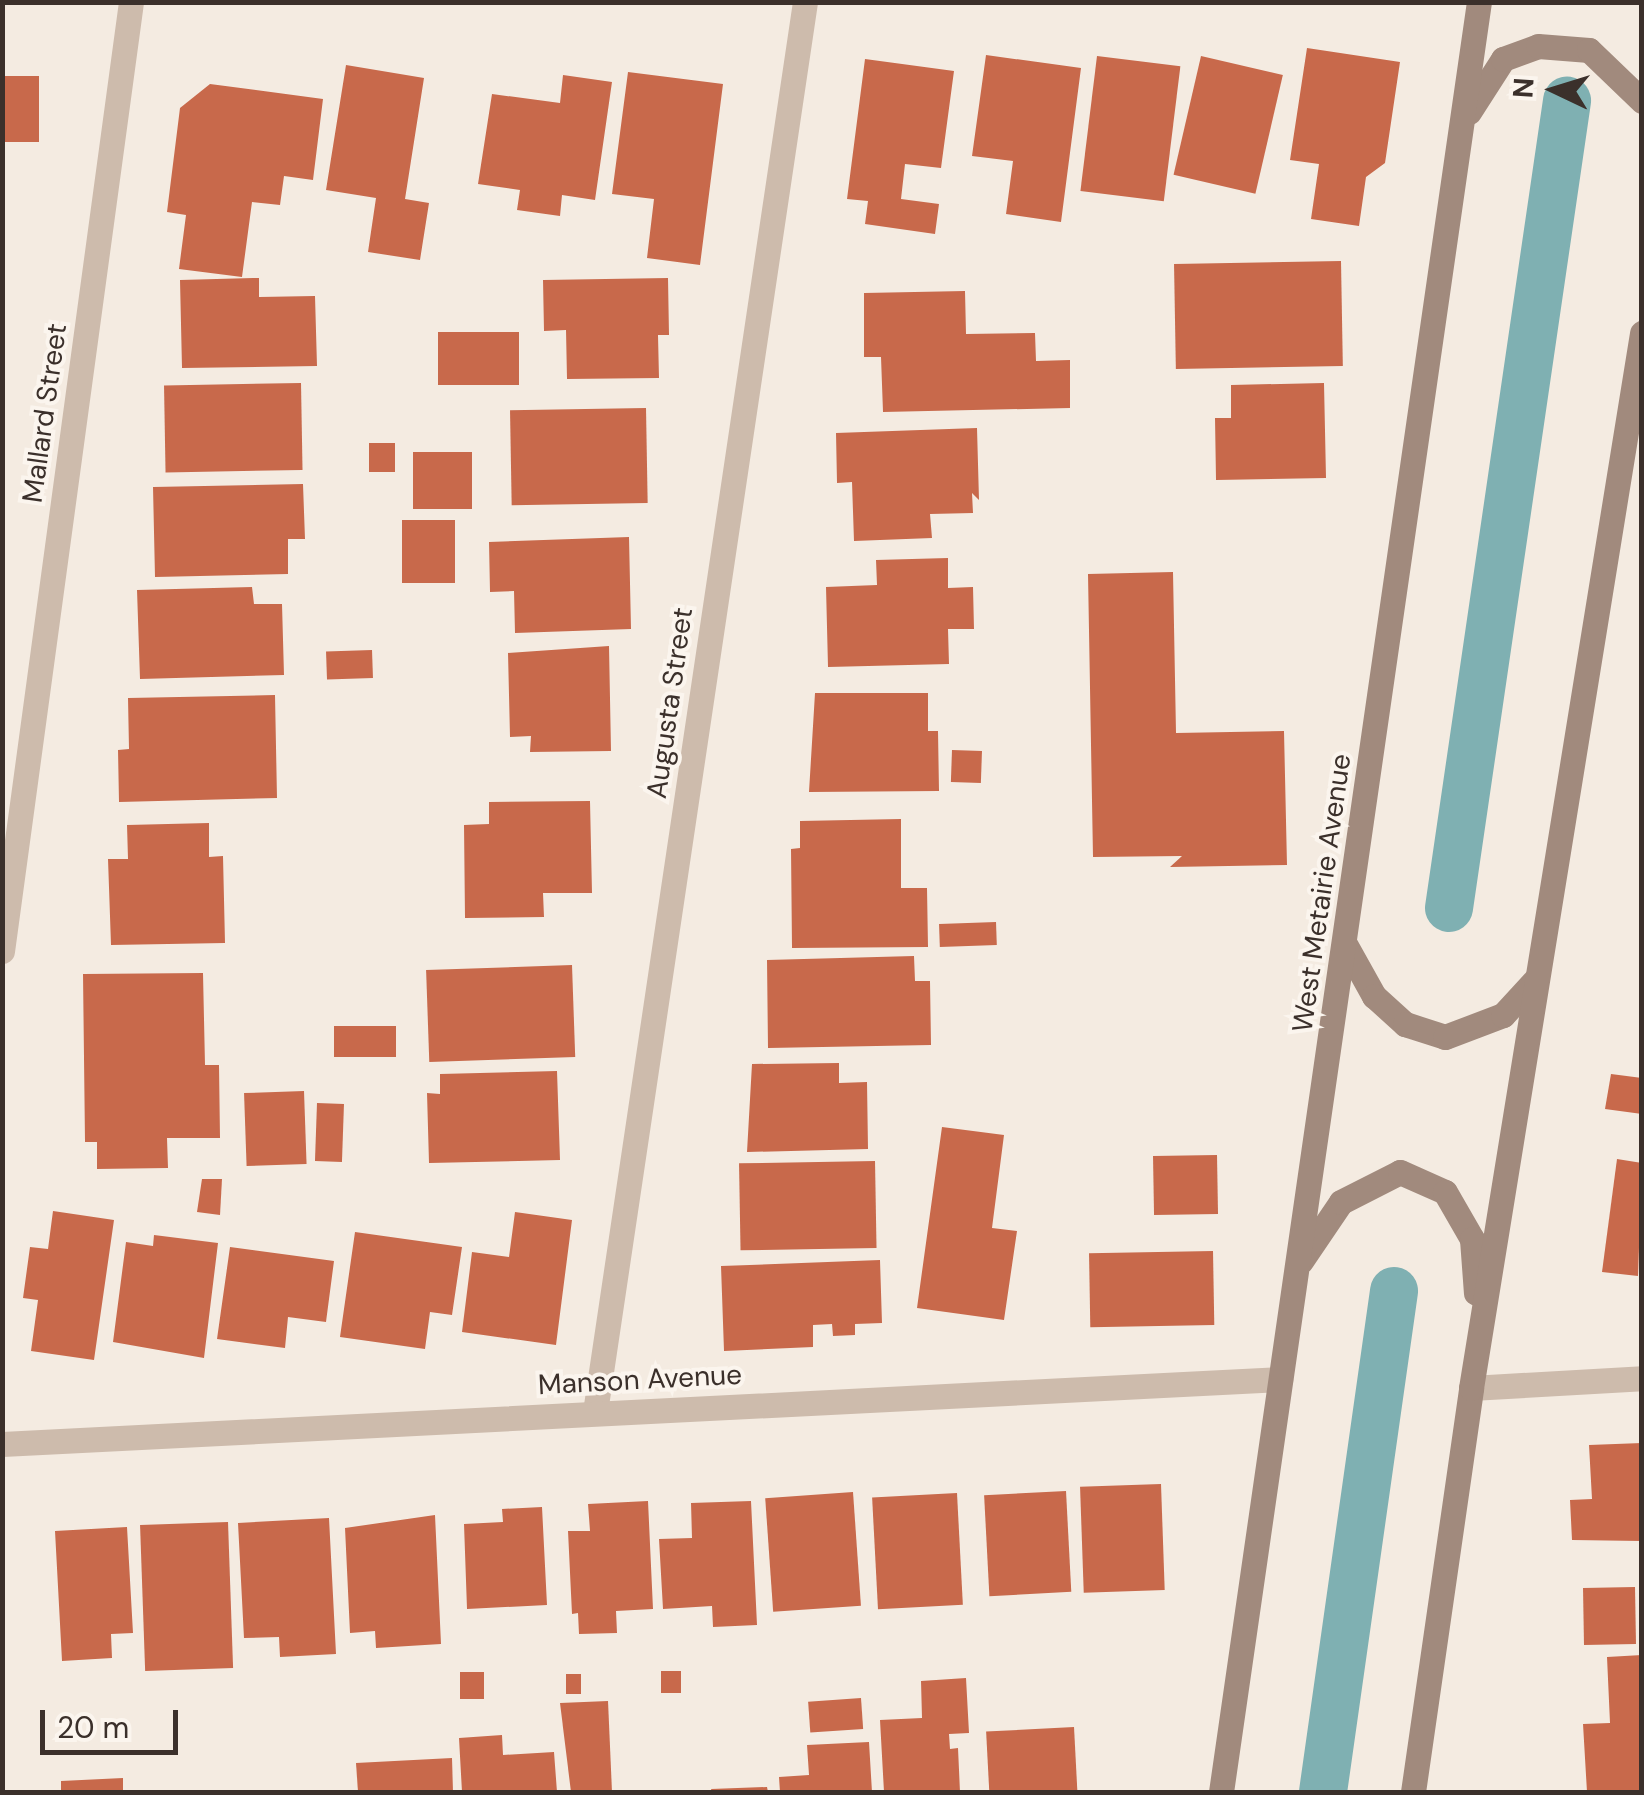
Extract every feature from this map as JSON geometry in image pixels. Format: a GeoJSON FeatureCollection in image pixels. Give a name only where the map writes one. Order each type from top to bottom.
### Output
{"type":"FeatureCollection","features":[{"type":"Feature","properties":{"kind":"main road","name":"West Metairie Avenue"},"geometry":{"type":"LineString","coordinates":[[1221,1792],[1479,2]]}},
{"type":"Feature","properties":{"kind":"main road"},"geometry":{"type":"LineString","coordinates":[[1462,122],[1503,59],[1538,46],[1589,50],[1642,101]]}},
{"type":"Feature","properties":{"kind":"main road"},"geometry":{"type":"LineString","coordinates":[[1413,1792],[1471,1388],[1642,333]]}},
{"type":"Feature","properties":{"kind":"main road"},"geometry":{"type":"LineString","coordinates":[[1345,944],[1374,996],[1405,1024],[1445,1036],[1503,1015],[1537,977]]}},
{"type":"Feature","properties":{"kind":"main road"},"geometry":{"type":"LineString","coordinates":[[1297,1267],[1341,1202],[1400,1172],[1445,1192],[1472,1239],[1480,1338]]}},
{"type":"Feature","properties":{"kind":"street","name":"Mallard Street"},"geometry":{"type":"LineString","coordinates":[[2,950],[130,2]]}},
{"type":"Feature","properties":{"kind":"street","name":"Augusta Street"},"geometry":{"type":"LineString","coordinates":[[595,1412],[806,2]]}},
{"type":"Feature","properties":{"kind":"street"},"geometry":{"type":"LineString","coordinates":[[1471,1388],[1642,1378]]}},
{"type":"Feature","properties":{"kind":"street","name":"Manson Avenue"},"geometry":{"type":"LineString","coordinates":[[2,1444],[1280,1379]]}},
{"type":"Feature","properties":{"kind":"building"},"geometry":{"type":"Polygon","coordinates":[[[1307,48],[1400,62],[1385,163],[1366,177],[1359,226],[1311,219],[1319,164],[1290,160],[1307,48]]]}},
{"type":"Feature","properties":{"kind":"building"},"geometry":{"type":"Polygon","coordinates":[[[986,55],[1081,68],[1061,222],[1006,214],[1013,161],[972,156],[986,55]]]}},
{"type":"Feature","properties":{"kind":"building"},"geometry":{"type":"Polygon","coordinates":[[[1097,56],[1180,66],[1164,201],[1080,191],[1097,56]]]}},
{"type":"Feature","properties":{"kind":"building"},"geometry":{"type":"Polygon","coordinates":[[[1201,56],[1283,75],[1255,194],[1174,175],[1201,56]]]}},
{"type":"Feature","properties":{"kind":"building"},"geometry":{"type":"Polygon","coordinates":[[[865,59],[954,71],[941,168],[905,164],[901,199],[939,204],[935,234],[865,224],[868,201],[847,199],[865,59]]]}},
{"type":"Feature","properties":{"kind":"building"},"geometry":{"type":"Polygon","coordinates":[[[346,65],[424,78],[405,199],[429,203],[420,260],[368,252],[376,198],[326,190],[346,65]]]}},
{"type":"Feature","properties":{"kind":"building"},"geometry":{"type":"Polygon","coordinates":[[[628,72],[723,84],[700,265],[647,258],[654,199],[612,194],[628,72]]]}},
{"type":"Feature","properties":{"kind":"building"},"geometry":{"type":"Polygon","coordinates":[[[563,75],[612,82],[595,200],[562,195],[560,216],[517,210],[520,190],[478,184],[492,94],[560,103],[563,75]]]}},
{"type":"Feature","properties":{"kind":"building"},"geometry":{"type":"Polygon","coordinates":[[[2,76],[39,76],[39,142],[2,142],[2,76]]]}},
{"type":"Feature","properties":{"kind":"building"},"geometry":{"type":"Polygon","coordinates":[[[210,84],[323,99],[313,180],[284,176],[280,205],[252,202],[242,277],[179,269],[186,215],[167,212],[180,108],[210,84]]]}},
{"type":"Feature","properties":{"kind":"building"},"geometry":{"type":"Polygon","coordinates":[[[1341,261],[1343,366],[1176,369],[1174,264],[1341,261]]]}},
{"type":"Feature","properties":{"kind":"building"},"geometry":{"type":"Polygon","coordinates":[[[259,278],[259,297],[315,296],[317,366],[182,368],[180,280],[259,278]]]}},
{"type":"Feature","properties":{"kind":"building"},"geometry":{"type":"Polygon","coordinates":[[[668,278],[669,335],[658,335],[659,378],[567,379],[566,330],[544,331],[543,280],[668,278]]]}},
{"type":"Feature","properties":{"kind":"building"},"geometry":{"type":"Polygon","coordinates":[[[965,291],[966,334],[1035,333],[1036,361],[1070,360],[1070,408],[883,412],[881,357],[864,357],[864,293],[965,291]]]}},
{"type":"Feature","properties":{"kind":"building"},"geometry":{"type":"Polygon","coordinates":[[[438,332],[519,332],[519,385],[438,385],[438,332]]]}},
{"type":"Feature","properties":{"kind":"building"},"geometry":{"type":"Polygon","coordinates":[[[301,383],[303,470],[166,472],[164,385],[301,383]]]}},
{"type":"Feature","properties":{"kind":"building"},"geometry":{"type":"Polygon","coordinates":[[[1324,383],[1326,478],[1216,480],[1215,418],[1231,418],[1231,385],[1324,383]]]}},
{"type":"Feature","properties":{"kind":"building"},"geometry":{"type":"Polygon","coordinates":[[[646,408],[648,503],[512,505],[510,410],[646,408]]]}},
{"type":"Feature","properties":{"kind":"building"},"geometry":{"type":"Polygon","coordinates":[[[977,428],[979,500],[972,493],[973,513],[930,514],[932,538],[854,541],[852,482],[837,483],[836,433],[977,428]]]}},
{"type":"Feature","properties":{"kind":"building"},"geometry":{"type":"Polygon","coordinates":[[[369,443],[395,443],[395,472],[369,472],[369,443]]]}},
{"type":"Feature","properties":{"kind":"building"},"geometry":{"type":"Polygon","coordinates":[[[413,452],[472,452],[472,509],[413,509],[413,452]]]}},
{"type":"Feature","properties":{"kind":"building"},"geometry":{"type":"Polygon","coordinates":[[[303,484],[305,539],[288,539],[288,574],[155,577],[153,487],[303,484]]]}},
{"type":"Feature","properties":{"kind":"building"},"geometry":{"type":"Polygon","coordinates":[[[402,520],[455,520],[455,583],[402,583],[402,520]]]}},
{"type":"Feature","properties":{"kind":"building"},"geometry":{"type":"Polygon","coordinates":[[[629,537],[631,629],[515,633],[514,591],[490,592],[489,542],[629,537]]]}},
{"type":"Feature","properties":{"kind":"building"},"geometry":{"type":"Polygon","coordinates":[[[948,558],[948,588],[973,587],[974,629],[948,629],[949,664],[828,667],[826,587],[877,585],[876,560],[948,558]]]}},
{"type":"Feature","properties":{"kind":"building"},"geometry":{"type":"Polygon","coordinates":[[[1173,572],[1176,733],[1284,731],[1287,865],[1170,867],[1182,856],[1093,857],[1088,574],[1173,572]]]}},
{"type":"Feature","properties":{"kind":"building"},"geometry":{"type":"Polygon","coordinates":[[[252,587],[254,604],[282,604],[284,675],[140,679],[137,590],[252,587]]]}},
{"type":"Feature","properties":{"kind":"building"},"geometry":{"type":"Polygon","coordinates":[[[609,646],[611,751],[530,752],[531,736],[510,737],[508,653],[609,646]]]}},
{"type":"Feature","properties":{"kind":"building"},"geometry":{"type":"Polygon","coordinates":[[[372,650],[373,678],[327,680],[326,652],[372,650]]]}},
{"type":"Feature","properties":{"kind":"building"},"geometry":{"type":"Polygon","coordinates":[[[815,693],[928,693],[928,731],[938,731],[939,791],[809,792],[815,693]]]}},
{"type":"Feature","properties":{"kind":"building"},"geometry":{"type":"Polygon","coordinates":[[[275,695],[277,798],[119,802],[118,750],[129,749],[128,698],[275,695]]]}},
{"type":"Feature","properties":{"kind":"building"},"geometry":{"type":"Polygon","coordinates":[[[952,750],[982,751],[981,783],[951,782],[952,750]]]}},
{"type":"Feature","properties":{"kind":"building"},"geometry":{"type":"Polygon","coordinates":[[[590,801],[592,893],[543,893],[544,917],[465,918],[464,825],[489,824],[489,802],[590,801]]]}},
{"type":"Feature","properties":{"kind":"building"},"geometry":{"type":"Polygon","coordinates":[[[901,819],[901,888],[927,888],[928,947],[792,948],[791,849],[800,848],[800,821],[901,819]]]}},
{"type":"Feature","properties":{"kind":"building"},"geometry":{"type":"Polygon","coordinates":[[[209,823],[209,857],[223,856],[225,943],[111,945],[108,859],[128,859],[127,825],[209,823]]]}},
{"type":"Feature","properties":{"kind":"building"},"geometry":{"type":"Polygon","coordinates":[[[996,922],[997,945],[940,947],[939,924],[996,922]]]}},
{"type":"Feature","properties":{"kind":"building"},"geometry":{"type":"Polygon","coordinates":[[[914,956],[915,981],[930,981],[931,1045],[768,1048],[767,960],[914,956]]]}},
{"type":"Feature","properties":{"kind":"building"},"geometry":{"type":"Polygon","coordinates":[[[572,965],[575,1057],[429,1062],[426,970],[572,965]]]}},
{"type":"Feature","properties":{"kind":"building"},"geometry":{"type":"Polygon","coordinates":[[[203,973],[205,1065],[219,1065],[220,1138],[167,1138],[168,1168],[97,1169],[97,1142],[85,1142],[83,974],[203,973]]]}},
{"type":"Feature","properties":{"kind":"building"},"geometry":{"type":"Polygon","coordinates":[[[334,1026],[396,1026],[396,1057],[334,1057],[334,1026]]]}},
{"type":"Feature","properties":{"kind":"building"},"geometry":{"type":"Polygon","coordinates":[[[839,1063],[839,1083],[867,1082],[868,1149],[747,1152],[752,1064],[839,1063]]]}},
{"type":"Feature","properties":{"kind":"building"},"geometry":{"type":"Polygon","coordinates":[[[557,1071],[560,1160],[429,1163],[427,1093],[440,1094],[440,1074],[557,1071]]]}},
{"type":"Feature","properties":{"kind":"building"},"geometry":{"type":"Polygon","coordinates":[[[1611,1074],[1642,1078],[1642,1114],[1605,1109],[1611,1074]]]}},
{"type":"Feature","properties":{"kind":"building"},"geometry":{"type":"Polygon","coordinates":[[[304,1091],[307,1164],[247,1166],[244,1093],[304,1091]]]}},
{"type":"Feature","properties":{"kind":"building"},"geometry":{"type":"Polygon","coordinates":[[[317,1103],[344,1104],[342,1162],[315,1161],[317,1103]]]}},
{"type":"Feature","properties":{"kind":"building"},"geometry":{"type":"Polygon","coordinates":[[[942,1127],[1004,1135],[992,1228],[1017,1231],[1004,1320],[917,1308],[942,1127]]]}},
{"type":"Feature","properties":{"kind":"building"},"geometry":{"type":"Polygon","coordinates":[[[1217,1155],[1218,1214],[1154,1215],[1153,1156],[1217,1155]]]}},
{"type":"Feature","properties":{"kind":"building"},"geometry":{"type":"Polygon","coordinates":[[[1617,1159],[1642,1163],[1638,1276],[1602,1272],[1617,1159]]]}},
{"type":"Feature","properties":{"kind":"building"},"geometry":{"type":"Polygon","coordinates":[[[875,1161],[877,1248],[741,1250],[739,1163],[875,1161]]]}},
{"type":"Feature","properties":{"kind":"building"},"geometry":{"type":"Polygon","coordinates":[[[202,1179],[222,1179],[220,1215],[197,1212],[202,1179]]]}},
{"type":"Feature","properties":{"kind":"building"},"geometry":{"type":"Polygon","coordinates":[[[53,1211],[114,1220],[94,1360],[31,1351],[38,1300],[23,1298],[30,1247],[48,1249],[53,1211]]]}},
{"type":"Feature","properties":{"kind":"building"},"geometry":{"type":"Polygon","coordinates":[[[515,1212],[572,1220],[556,1345],[462,1332],[472,1252],[509,1257],[515,1212]]]}},
{"type":"Feature","properties":{"kind":"building"},"geometry":{"type":"Polygon","coordinates":[[[355,1232],[462,1247],[452,1315],[430,1312],[425,1349],[340,1337],[355,1232]]]}},
{"type":"Feature","properties":{"kind":"building"},"geometry":{"type":"Polygon","coordinates":[[[154,1235],[218,1243],[204,1358],[113,1342],[126,1242],[153,1246],[154,1235]]]}},
{"type":"Feature","properties":{"kind":"building"},"geometry":{"type":"Polygon","coordinates":[[[230,1247],[334,1261],[326,1322],[288,1317],[285,1348],[217,1339],[230,1247]]]}},
{"type":"Feature","properties":{"kind":"building"},"geometry":{"type":"Polygon","coordinates":[[[1213,1251],[1214,1325],[1090,1327],[1089,1253],[1213,1251]]]}},
{"type":"Feature","properties":{"kind":"building"},"geometry":{"type":"Polygon","coordinates":[[[880,1260],[882,1323],[855,1324],[855,1335],[833,1336],[832,1324],[813,1325],[813,1347],[724,1351],[721,1266],[880,1260]]]}},
{"type":"Feature","properties":{"kind":"building"},"geometry":{"type":"Polygon","coordinates":[[[1642,1443],[1642,1541],[1572,1540],[1570,1500],[1592,1499],[1589,1445],[1642,1443]]]}},
{"type":"Feature","properties":{"kind":"building"},"geometry":{"type":"Polygon","coordinates":[[[1161,1484],[1165,1590],[1084,1593],[1080,1487],[1161,1484]]]}},
{"type":"Feature","properties":{"kind":"building"},"geometry":{"type":"Polygon","coordinates":[[[1066,1491],[1071,1592],[989,1596],[984,1495],[1066,1491]]]}},
{"type":"Feature","properties":{"kind":"building"},"geometry":{"type":"Polygon","coordinates":[[[853,1492],[861,1606],[773,1612],[765,1498],[853,1492]]]}},
{"type":"Feature","properties":{"kind":"building"},"geometry":{"type":"Polygon","coordinates":[[[957,1493],[963,1605],[878,1609],[872,1497],[957,1493]]]}},
{"type":"Feature","properties":{"kind":"building"},"geometry":{"type":"Polygon","coordinates":[[[648,1501],[653,1609],[616,1611],[617,1633],[579,1634],[578,1613],[572,1614],[568,1531],[590,1531],[588,1504],[648,1501]]]}},
{"type":"Feature","properties":{"kind":"building"},"geometry":{"type":"Polygon","coordinates":[[[751,1501],[757,1625],[713,1627],[712,1606],[663,1609],[659,1539],[692,1538],[691,1503],[751,1501]]]}},
{"type":"Feature","properties":{"kind":"building"},"geometry":{"type":"Polygon","coordinates":[[[542,1507],[547,1605],[467,1609],[464,1524],[503,1522],[502,1509],[542,1507]]]}},
{"type":"Feature","properties":{"kind":"building"},"geometry":{"type":"Polygon","coordinates":[[[435,1515],[441,1644],[376,1648],[375,1631],[350,1633],[345,1528],[435,1515]]]}},
{"type":"Feature","properties":{"kind":"building"},"geometry":{"type":"Polygon","coordinates":[[[329,1518],[336,1654],[280,1657],[279,1637],[244,1638],[238,1523],[329,1518]]]}},
{"type":"Feature","properties":{"kind":"building"},"geometry":{"type":"Polygon","coordinates":[[[228,1522],[233,1668],[145,1671],[140,1525],[228,1522]]]}},
{"type":"Feature","properties":{"kind":"building"},"geometry":{"type":"Polygon","coordinates":[[[127,1527],[133,1633],[111,1634],[112,1658],[62,1661],[55,1531],[127,1527]]]}},
{"type":"Feature","properties":{"kind":"building"},"geometry":{"type":"Polygon","coordinates":[[[1635,1587],[1636,1644],[1584,1645],[1583,1588],[1635,1587]]]}},
{"type":"Feature","properties":{"kind":"building"},"geometry":{"type":"Polygon","coordinates":[[[1642,1655],[1642,1792],[1587,1792],[1583,1724],[1610,1723],[1607,1657],[1642,1655]]]}},
{"type":"Feature","properties":{"kind":"building"},"geometry":{"type":"Polygon","coordinates":[[[661,1671],[681,1671],[681,1693],[661,1693],[661,1671]]]}},
{"type":"Feature","properties":{"kind":"building"},"geometry":{"type":"Polygon","coordinates":[[[460,1672],[484,1672],[484,1699],[460,1699],[460,1672]]]}},
{"type":"Feature","properties":{"kind":"building"},"geometry":{"type":"Polygon","coordinates":[[[566,1674],[581,1674],[581,1694],[566,1694],[566,1674]]]}},
{"type":"Feature","properties":{"kind":"building"},"geometry":{"type":"Polygon","coordinates":[[[966,1678],[969,1733],[949,1734],[950,1749],[958,1748],[960,1792],[884,1792],[880,1720],[922,1718],[921,1681],[966,1678]]]}},
{"type":"Feature","properties":{"kind":"building"},"geometry":{"type":"Polygon","coordinates":[[[861,1698],[863,1729],[810,1733],[808,1702],[861,1698]]]}},
{"type":"Feature","properties":{"kind":"building"},"geometry":{"type":"Polygon","coordinates":[[[608,1701],[612,1792],[571,1792],[560,1703],[608,1701]]]}},
{"type":"Feature","properties":{"kind":"building"},"geometry":{"type":"Polygon","coordinates":[[[1074,1727],[1077,1792],[989,1792],[986,1732],[1074,1727]]]}},
{"type":"Feature","properties":{"kind":"building"},"geometry":{"type":"Polygon","coordinates":[[[502,1735],[503,1755],[554,1752],[557,1792],[462,1792],[459,1738],[502,1735]]]}},
{"type":"Feature","properties":{"kind":"building"},"geometry":{"type":"Polygon","coordinates":[[[869,1742],[872,1792],[780,1792],[779,1777],[809,1775],[807,1745],[869,1742]]]}},
{"type":"Feature","properties":{"kind":"building"},"geometry":{"type":"Polygon","coordinates":[[[452,1758],[453,1792],[358,1792],[356,1763],[452,1758]]]}},
{"type":"Feature","properties":{"kind":"building"},"geometry":{"type":"Polygon","coordinates":[[[123,1778],[123,1792],[61,1792],[61,1781],[123,1778]]]}},
{"type":"Feature","properties":{"kind":"building"},"geometry":{"type":"Polygon","coordinates":[[[767,1787],[768,1792],[711,1789],[767,1787]]]}},
{"type":"Feature","properties":{"kind":"waterway"},"geometry":{"type":"LineString","coordinates":[[1449,908],[1567,101]]}},
{"type":"Feature","properties":{"kind":"waterway"},"geometry":{"type":"LineString","coordinates":[[1323,1792],[1394,1291]]}}]}
